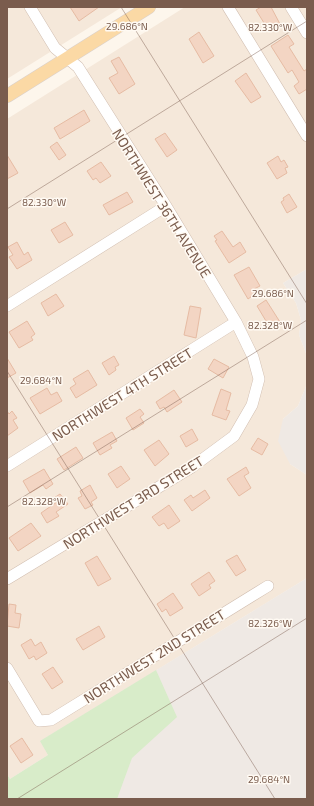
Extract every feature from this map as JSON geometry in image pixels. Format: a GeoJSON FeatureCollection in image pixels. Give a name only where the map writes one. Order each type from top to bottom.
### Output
{"type":"FeatureCollection","features":[{"type":"Feature","properties":{"kind":"main road"},"geometry":{"type":"LineString","coordinates":[[7,96],[149,7]]}},
{"type":"Feature","properties":{"kind":"street","name":"NORTHWEST 36TH AVENUE"},"geometry":{"type":"LineString","coordinates":[[30,7],[55,48],[78,67],[166,206],[236,322],[253,357],[259,379],[252,405],[248,412]]}},
{"type":"Feature","properties":{"kind":"street"},"geometry":{"type":"LineString","coordinates":[[228,7],[307,136]]}},
{"type":"Feature","properties":{"kind":"street"},"geometry":{"type":"LineString","coordinates":[[291,7],[307,33]]}},
{"type":"Feature","properties":{"kind":"street"},"geometry":{"type":"LineString","coordinates":[[7,306],[166,206]]}},
{"type":"Feature","properties":{"kind":"street","name":"NORTHWEST 4TH STREET"},"geometry":{"type":"LineString","coordinates":[[7,466],[236,322]]}},
{"type":"Feature","properties":{"kind":"street","name":"NORTHWEST 3RD STREET"},"geometry":{"type":"LineString","coordinates":[[7,579],[192,467],[234,436],[248,412]]}},
{"type":"Feature","properties":{"kind":"street","name":"NORTHWEST 2ND STREET"},"geometry":{"type":"LineString","coordinates":[[7,668],[39,721],[50,720],[268,586]]}},
{"type":"Feature","properties":{"kind":"shaded area"},"geometry":{"type":"Polygon","coordinates":[[[7,7],[122,7],[7,79],[7,7]]]}},
{"type":"Feature","properties":{"kind":"shaded area"},"geometry":{"type":"Polygon","coordinates":[[[185,7],[307,7],[307,269],[283,283],[296,303],[301,320],[299,335],[307,356],[307,384],[298,406],[283,419],[290,464],[307,475],[307,578],[41,741],[48,755],[10,779],[7,774],[7,119],[185,7]]]}},
{"type":"Feature","properties":{"kind":"shaded area"},"geometry":{"type":"Polygon","coordinates":[[[307,269],[307,356],[299,335],[301,320],[296,303],[283,283],[307,269]]]}},
{"type":"Feature","properties":{"kind":"shaded area"},"geometry":{"type":"Polygon","coordinates":[[[307,384],[307,475],[290,464],[278,441],[283,419],[298,406],[307,384]]]}},
{"type":"Feature","properties":{"kind":"shaded area"},"geometry":{"type":"Polygon","coordinates":[[[307,578],[307,799],[23,799],[10,779],[48,755],[40,741],[307,578]]]}},
{"type":"Feature","properties":{"kind":"green space"},"geometry":{"type":"Polygon","coordinates":[[[156,670],[177,717],[132,758],[117,799],[7,799],[7,774],[10,779],[48,755],[40,741],[156,670]]]}},
{"type":"Feature","properties":{"kind":"building"},"geometry":{"type":"Polygon","coordinates":[[[70,7],[99,7],[79,21],[70,7]]]}},
{"type":"Feature","properties":{"kind":"building"},"geometry":{"type":"Polygon","coordinates":[[[261,7],[271,7],[280,24],[269,31],[256,10],[261,7]]]}},
{"type":"Feature","properties":{"kind":"building"},"geometry":{"type":"Polygon","coordinates":[[[199,32],[214,56],[203,63],[189,39],[199,32]]]}},
{"type":"Feature","properties":{"kind":"building"},"geometry":{"type":"Polygon","coordinates":[[[288,35],[294,44],[289,47],[304,71],[307,69],[307,89],[299,94],[294,86],[299,82],[292,70],[288,73],[271,46],[288,35]]]}},
{"type":"Feature","properties":{"kind":"building"},"geometry":{"type":"Polygon","coordinates":[[[119,57],[135,84],[119,94],[109,78],[118,73],[111,61],[119,57]]]}},
{"type":"Feature","properties":{"kind":"building"},"geometry":{"type":"Polygon","coordinates":[[[246,73],[261,97],[251,103],[235,81],[246,73]]]}},
{"type":"Feature","properties":{"kind":"building"},"geometry":{"type":"Polygon","coordinates":[[[84,110],[90,121],[60,139],[54,128],[84,110]]]}},
{"type":"Feature","properties":{"kind":"building"},"geometry":{"type":"Polygon","coordinates":[[[165,133],[177,150],[167,157],[155,139],[165,133]]]}},
{"type":"Feature","properties":{"kind":"building"},"geometry":{"type":"Polygon","coordinates":[[[57,142],[66,155],[59,160],[50,147],[57,142]]]}},
{"type":"Feature","properties":{"kind":"building"},"geometry":{"type":"Polygon","coordinates":[[[7,155],[18,173],[7,179],[7,155]]]}},
{"type":"Feature","properties":{"kind":"building"},"geometry":{"type":"Polygon","coordinates":[[[278,156],[281,162],[284,160],[288,167],[285,168],[287,173],[277,179],[267,163],[278,156]]]}},
{"type":"Feature","properties":{"kind":"building"},"geometry":{"type":"Polygon","coordinates":[[[101,162],[111,176],[100,183],[96,178],[93,180],[87,171],[101,162]]]}},
{"type":"Feature","properties":{"kind":"building"},"geometry":{"type":"Polygon","coordinates":[[[127,192],[133,202],[109,215],[103,205],[127,192]]]}},
{"type":"Feature","properties":{"kind":"building"},"geometry":{"type":"Polygon","coordinates":[[[289,194],[297,207],[287,213],[281,202],[284,200],[283,198],[289,194]]]}},
{"type":"Feature","properties":{"kind":"building"},"geometry":{"type":"Polygon","coordinates":[[[65,222],[73,235],[59,243],[51,230],[65,222]]]}},
{"type":"Feature","properties":{"kind":"building"},"geometry":{"type":"Polygon","coordinates":[[[222,231],[233,247],[240,242],[246,252],[229,263],[215,241],[217,240],[214,236],[222,231]]]}},
{"type":"Feature","properties":{"kind":"building"},"geometry":{"type":"Polygon","coordinates":[[[17,242],[24,255],[28,252],[32,260],[17,269],[9,257],[13,255],[8,247],[17,242]]]}},
{"type":"Feature","properties":{"kind":"building"},"geometry":{"type":"Polygon","coordinates":[[[249,267],[260,286],[252,290],[255,294],[248,299],[234,275],[249,267]]]}},
{"type":"Feature","properties":{"kind":"building"},"geometry":{"type":"Polygon","coordinates":[[[56,294],[64,306],[48,316],[41,303],[56,294]]]}},
{"type":"Feature","properties":{"kind":"building"},"geometry":{"type":"Polygon","coordinates":[[[266,300],[280,322],[267,329],[264,323],[266,321],[257,306],[266,300]]]}},
{"type":"Feature","properties":{"kind":"building"},"geometry":{"type":"Polygon","coordinates":[[[190,306],[201,308],[196,338],[184,335],[190,306]]]}},
{"type":"Feature","properties":{"kind":"building"},"geometry":{"type":"Polygon","coordinates":[[[27,321],[35,334],[31,337],[33,340],[19,348],[9,332],[27,321]]]}},
{"type":"Feature","properties":{"kind":"building"},"geometry":{"type":"Polygon","coordinates":[[[114,356],[119,365],[115,367],[116,370],[109,375],[102,363],[114,356]]]}},
{"type":"Feature","properties":{"kind":"building"},"geometry":{"type":"Polygon","coordinates":[[[7,358],[16,373],[7,378],[7,358]]]}},
{"type":"Feature","properties":{"kind":"building"},"geometry":{"type":"Polygon","coordinates":[[[214,359],[229,367],[223,378],[208,369],[214,359]]]}},
{"type":"Feature","properties":{"kind":"building"},"geometry":{"type":"Polygon","coordinates":[[[88,370],[97,385],[76,398],[70,388],[76,384],[73,379],[88,370]]]}},
{"type":"Feature","properties":{"kind":"building"},"geometry":{"type":"Polygon","coordinates":[[[47,388],[51,395],[57,392],[62,401],[40,414],[30,398],[47,388]]]}},
{"type":"Feature","properties":{"kind":"building"},"geometry":{"type":"Polygon","coordinates":[[[221,389],[231,393],[226,410],[230,411],[226,420],[212,415],[221,389]]]}},
{"type":"Feature","properties":{"kind":"building"},"geometry":{"type":"Polygon","coordinates":[[[174,390],[182,402],[167,412],[164,407],[160,409],[156,402],[174,390]]]}},
{"type":"Feature","properties":{"kind":"building"},"geometry":{"type":"Polygon","coordinates":[[[140,409],[144,414],[140,417],[144,423],[133,430],[126,418],[140,409]]]}},
{"type":"Feature","properties":{"kind":"building"},"geometry":{"type":"Polygon","coordinates":[[[7,411],[9,414],[12,411],[17,418],[13,420],[18,428],[7,436],[7,411]]]}},
{"type":"Feature","properties":{"kind":"building"},"geometry":{"type":"Polygon","coordinates":[[[192,429],[198,440],[186,447],[180,436],[192,429]]]}},
{"type":"Feature","properties":{"kind":"building"},"geometry":{"type":"Polygon","coordinates":[[[112,432],[117,441],[110,445],[112,448],[100,455],[93,443],[112,432]]]}},
{"type":"Feature","properties":{"kind":"building"},"geometry":{"type":"Polygon","coordinates":[[[258,438],[268,444],[262,455],[251,449],[258,438]]]}},
{"type":"Feature","properties":{"kind":"building"},"geometry":{"type":"Polygon","coordinates":[[[159,440],[169,454],[155,466],[144,450],[159,440]]]}},
{"type":"Feature","properties":{"kind":"building"},"geometry":{"type":"Polygon","coordinates":[[[76,447],[83,458],[64,470],[57,459],[76,447]]]}},
{"type":"Feature","properties":{"kind":"building"},"geometry":{"type":"Polygon","coordinates":[[[121,466],[130,479],[117,488],[108,474],[121,466]]]}},
{"type":"Feature","properties":{"kind":"building"},"geometry":{"type":"Polygon","coordinates":[[[246,467],[249,473],[244,476],[251,488],[239,496],[227,479],[246,467]]]}},
{"type":"Feature","properties":{"kind":"building"},"geometry":{"type":"Polygon","coordinates":[[[44,469],[53,484],[46,489],[43,485],[30,493],[23,481],[44,469]]]}},
{"type":"Feature","properties":{"kind":"building"},"geometry":{"type":"Polygon","coordinates":[[[90,485],[97,498],[91,502],[93,505],[85,509],[78,498],[82,496],[80,491],[90,485]]]}},
{"type":"Feature","properties":{"kind":"building"},"geometry":{"type":"Polygon","coordinates":[[[205,490],[210,498],[192,511],[184,500],[191,495],[193,498],[205,490]]]}},
{"type":"Feature","properties":{"kind":"building"},"geometry":{"type":"Polygon","coordinates":[[[60,494],[68,504],[56,512],[59,516],[47,523],[41,513],[57,502],[54,498],[60,494]]]}},
{"type":"Feature","properties":{"kind":"building"},"geometry":{"type":"Polygon","coordinates":[[[169,505],[180,521],[168,529],[164,523],[159,526],[152,517],[169,505]]]}},
{"type":"Feature","properties":{"kind":"building"},"geometry":{"type":"Polygon","coordinates":[[[31,523],[41,536],[18,551],[9,538],[31,523]]]}},
{"type":"Feature","properties":{"kind":"building"},"geometry":{"type":"Polygon","coordinates":[[[237,555],[246,570],[236,576],[226,561],[237,555]]]}},
{"type":"Feature","properties":{"kind":"building"},"geometry":{"type":"Polygon","coordinates":[[[97,556],[111,579],[98,586],[85,563],[97,556]]]}},
{"type":"Feature","properties":{"kind":"building"},"geometry":{"type":"Polygon","coordinates":[[[209,572],[215,581],[209,585],[211,588],[199,596],[191,584],[209,572]]]}},
{"type":"Feature","properties":{"kind":"building"},"geometry":{"type":"Polygon","coordinates":[[[173,593],[183,608],[170,616],[166,609],[162,612],[157,604],[173,593]]]}},
{"type":"Feature","properties":{"kind":"building"},"geometry":{"type":"Polygon","coordinates":[[[9,604],[16,605],[15,613],[21,614],[19,628],[7,626],[9,604]]]}},
{"type":"Feature","properties":{"kind":"building"},"geometry":{"type":"Polygon","coordinates":[[[99,626],[105,637],[83,650],[76,639],[99,626]]]}},
{"type":"Feature","properties":{"kind":"building"},"geometry":{"type":"Polygon","coordinates":[[[31,639],[35,646],[41,642],[47,653],[36,660],[34,656],[29,659],[21,645],[31,639]]]}},
{"type":"Feature","properties":{"kind":"building"},"geometry":{"type":"Polygon","coordinates":[[[53,667],[63,682],[52,689],[42,674],[53,667]]]}},
{"type":"Feature","properties":{"kind":"building"},"geometry":{"type":"Polygon","coordinates":[[[22,738],[33,755],[21,763],[10,746],[22,738]]]}}]}
